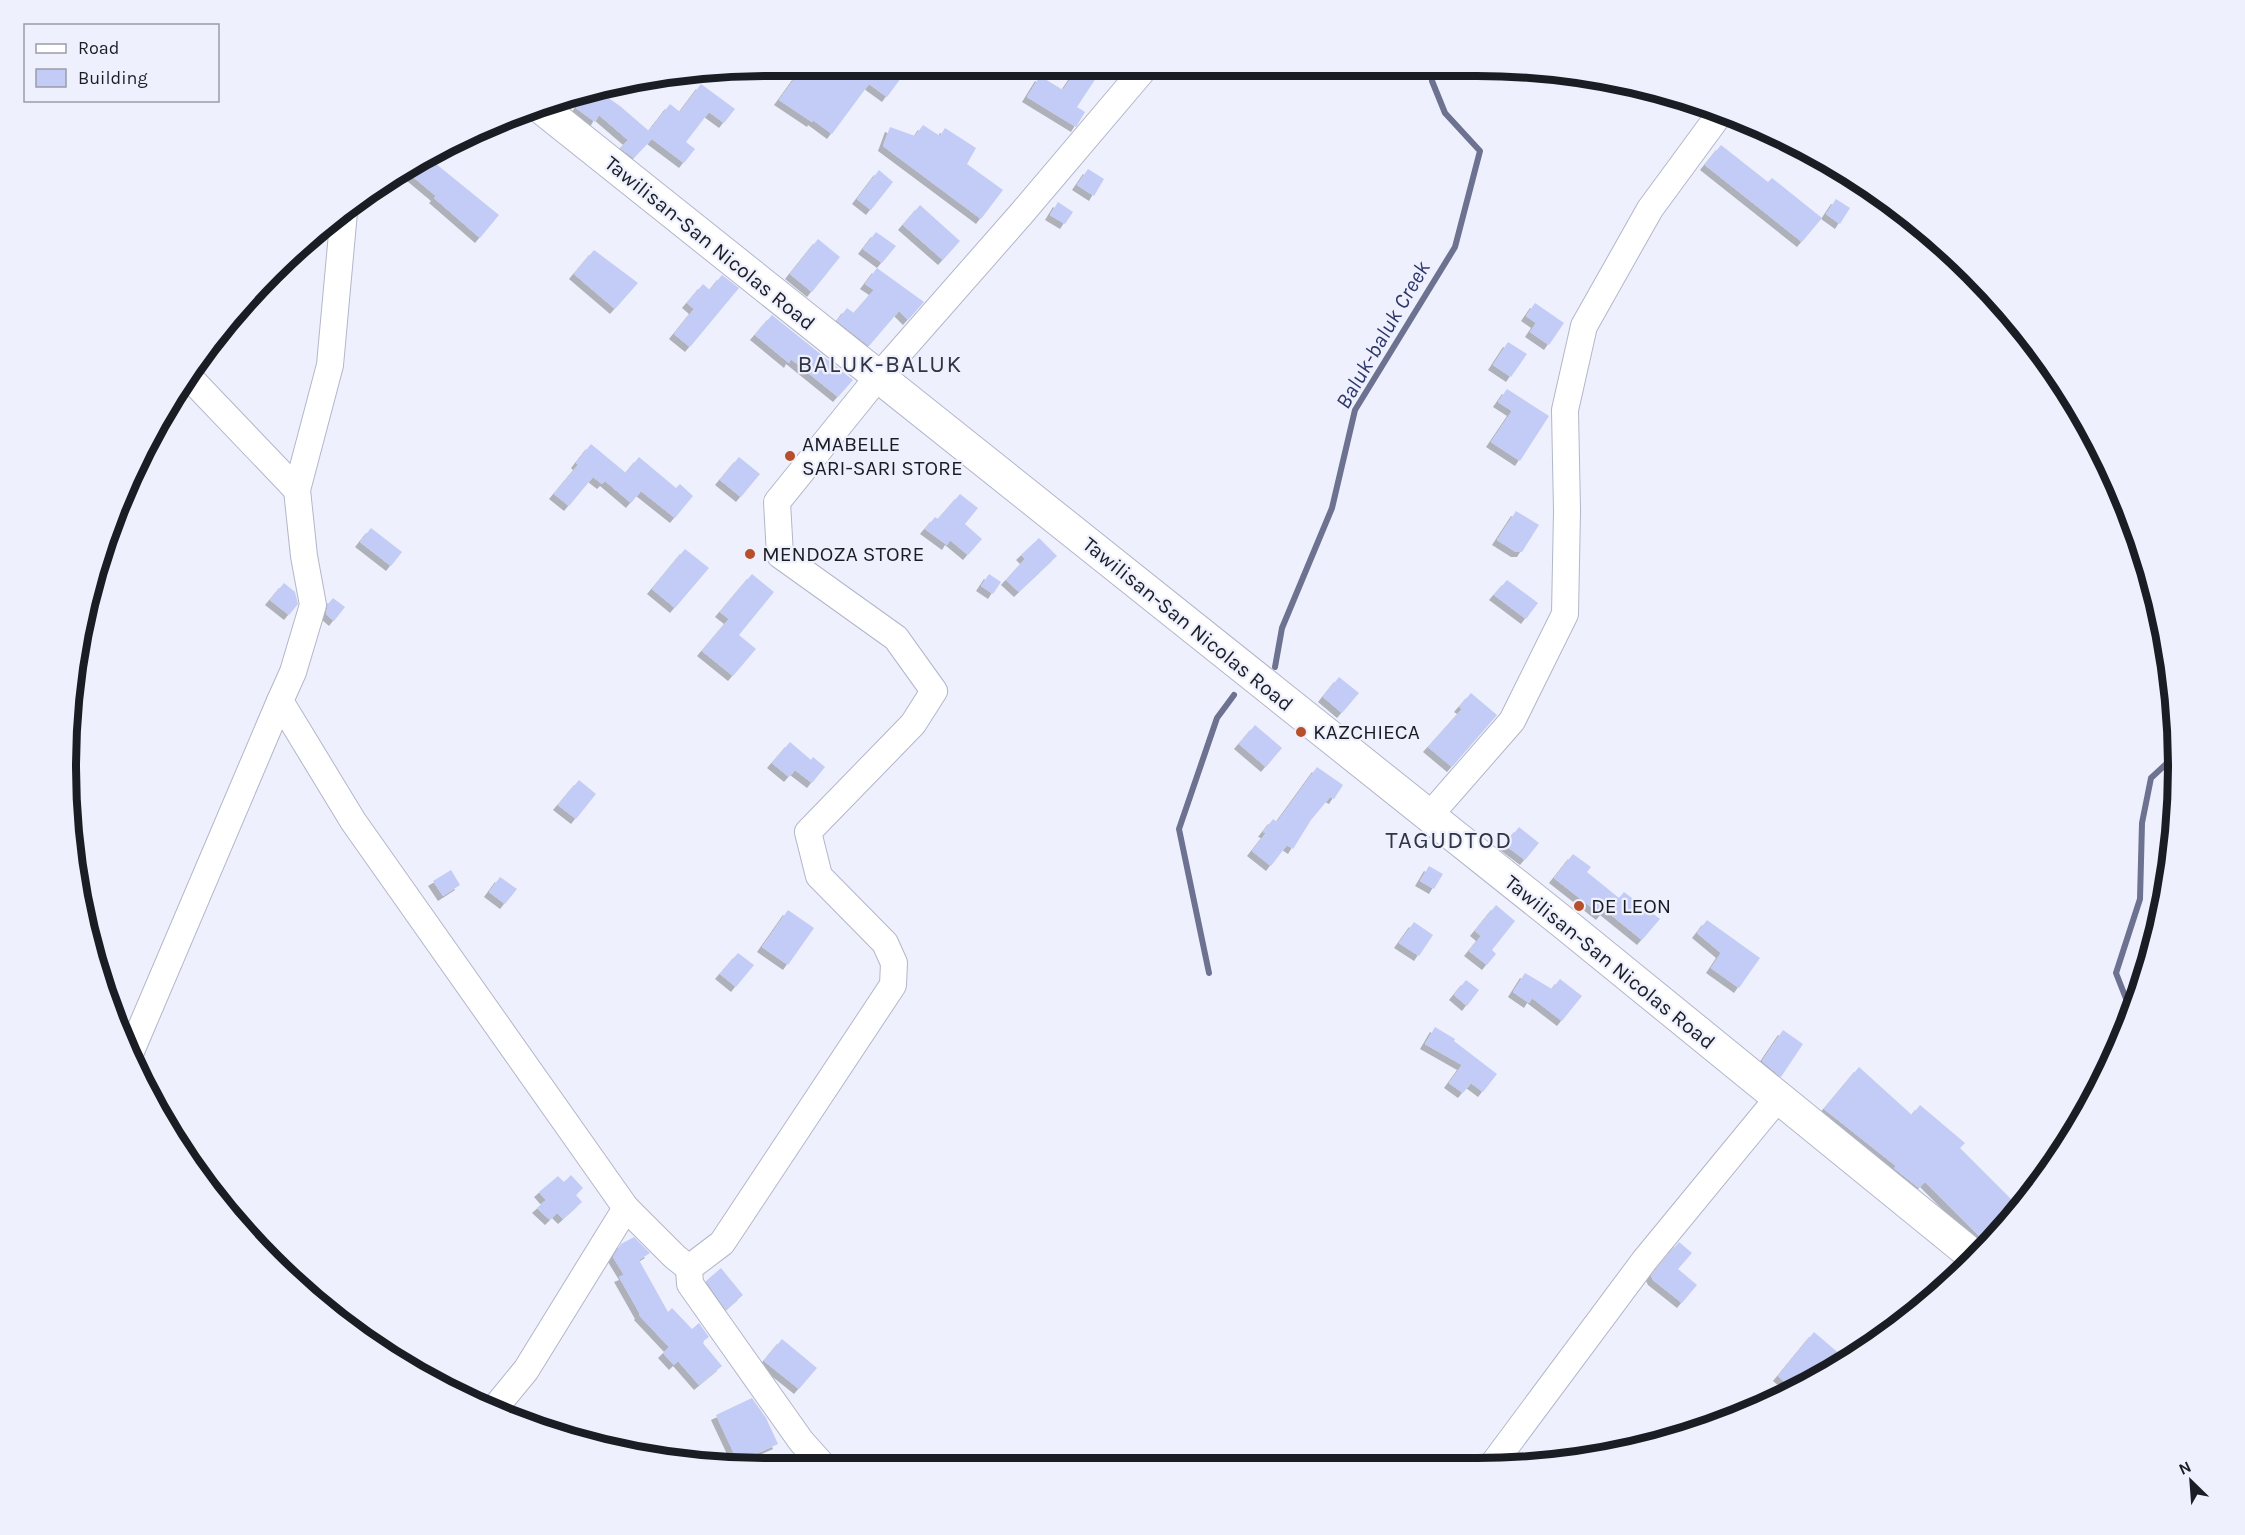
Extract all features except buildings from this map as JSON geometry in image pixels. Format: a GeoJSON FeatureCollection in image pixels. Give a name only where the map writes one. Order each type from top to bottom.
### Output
{"type":"FeatureCollection","features":[{"type":"Feature","properties":{"kind":"main road","name":"Tawilisan-San Nicolas Road"},"geometry":{"type":"LineString","coordinates":[[547,112],[1429,816],[1969,1253]]}},
{"type":"Feature","properties":{"kind":"street"},"geometry":{"type":"LineString","coordinates":[[689,1268],[722,1243],[894,985],[894,963],[885,943],[819,876],[808,832],[913,724],[934,691],[896,638],[780,555],[777,501],[878,377],[1138,76]]}},
{"type":"Feature","properties":{"kind":"street"},"geometry":{"type":"LineString","coordinates":[[1429,816],[1512,721],[1565,614],[1567,511],[1565,410],[1584,326],[1650,209],[1716,119]]}},
{"type":"Feature","properties":{"kind":"street"},"geometry":{"type":"LineString","coordinates":[[134,1043],[293,672],[313,604],[304,556],[297,490],[330,365],[343,222]]}},
{"type":"Feature","properties":{"kind":"street"},"geometry":{"type":"LineString","coordinates":[[194,382],[297,490]]}},
{"type":"Feature","properties":{"kind":"street"},"geometry":{"type":"LineString","coordinates":[[280,701],[353,820],[626,1208],[689,1268],[690,1284],[801,1441],[816,1458]]}},
{"type":"Feature","properties":{"kind":"street"},"geometry":{"type":"LineString","coordinates":[[1498,1458],[1644,1261],[1778,1098]]}},
{"type":"Feature","properties":{"kind":"street"},"geometry":{"type":"LineString","coordinates":[[498,1404],[526,1370],[626,1208]]}},
{"type":"Feature","properties":{"kind":"waterway","name":"Baluk-baluk Creek"},"geometry":{"type":"LineString","coordinates":[[1275,667],[1282,628],[1332,508],[1355,410],[1455,247],[1480,151],[1445,113],[1432,81],[1433,76]]}},
{"type":"Feature","properties":{"kind":"waterway","name":"Baluk-baluk Creek"},"geometry":{"type":"LineString","coordinates":[[1209,973],[1179,829],[1217,718],[1234,695]]}},
{"type":"Feature","properties":{"kind":"waterway"},"geometry":{"type":"LineString","coordinates":[[2127,1002],[2116,973],[2140,899],[2142,823],[2151,778],[2168,762]]}},
{"type":"Feature","properties":{"kind":"place","name":"AMABELLE SARI-SARI STORE"},"geometry":{"type":"Point","coordinates":[790,456]}},
{"type":"Feature","properties":{"kind":"place","name":"MENDOZA STORE"},"geometry":{"type":"Point","coordinates":[750,554]}},
{"type":"Feature","properties":{"kind":"place","name":"KAZCHIECA"},"geometry":{"type":"Point","coordinates":[1301,732]}},
{"type":"Feature","properties":{"kind":"place","name":"DE LEON"},"geometry":{"type":"Point","coordinates":[1579,906]}},
{"type":"Feature","properties":{"kind":"district","name":"BALUK-BALUK"},"geometry":{"type":"Point","coordinates":[880,364]}},
{"type":"Feature","properties":{"kind":"district","name":"TAGUDTOD"},"geometry":{"type":"Point","coordinates":[1449,840]}}]}
